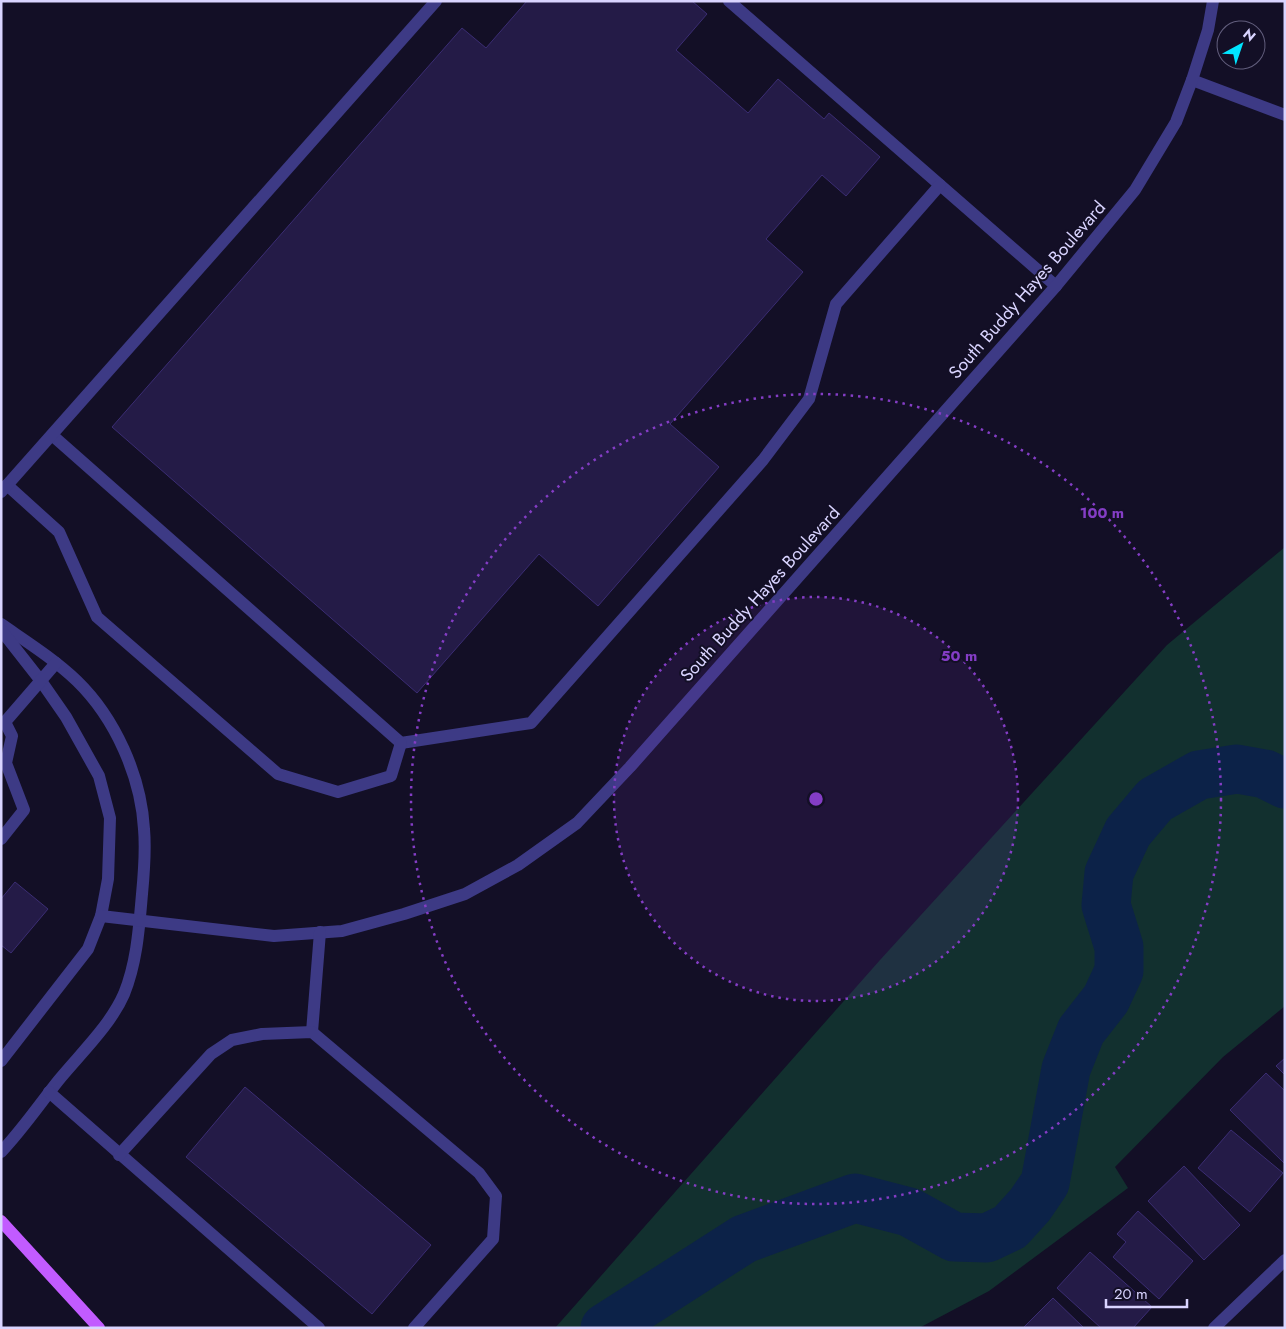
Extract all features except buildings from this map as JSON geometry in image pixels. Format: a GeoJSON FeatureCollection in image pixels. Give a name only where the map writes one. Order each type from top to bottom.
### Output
{"type":"FeatureCollection","features":[{"type":"Feature","properties":{"kind":"main road"},"geometry":{"type":"LineString","coordinates":[[1,1221],[99,1328]]}},
{"type":"Feature","properties":{"kind":"street"},"geometry":{"type":"LineString","coordinates":[[402,743],[391,776],[338,792],[278,774],[97,617],[59,532],[4,489],[436,1]]}},
{"type":"Feature","properties":{"kind":"street"},"geometry":{"type":"LineString","coordinates":[[729,1],[1056,286]]}},
{"type":"Feature","properties":{"kind":"street","name":"South Buddy Hayes Boulevard"},"geometry":{"type":"LineString","coordinates":[[101,916],[274,936],[342,931],[465,894],[518,865],[577,823],[636,760],[1056,286],[1141,181],[1176,122],[1208,30],[1213,1]]}},
{"type":"Feature","properties":{"kind":"street"},"geometry":{"type":"LineString","coordinates":[[1192,80],[1285,115]]}},
{"type":"Feature","properties":{"kind":"street"},"geometry":{"type":"LineString","coordinates":[[402,743],[531,723],[763,460],[809,399],[836,304],[940,185]]}},
{"type":"Feature","properties":{"kind":"street"},"geometry":{"type":"LineString","coordinates":[[52,435],[402,743]]}},
{"type":"Feature","properties":{"kind":"street"},"geometry":{"type":"LineString","coordinates":[[1,624],[56,663],[78,682],[98,706],[118,738],[139,792],[144,830],[140,920],[135,963],[123,995],[104,1025],[1,1152]]}},
{"type":"Feature","properties":{"kind":"street"},"geometry":{"type":"LineString","coordinates":[[1,630],[42,681],[66,717],[99,776],[110,818],[108,879],[101,916],[88,949],[1,1060]]}},
{"type":"Feature","properties":{"kind":"street"},"geometry":{"type":"LineString","coordinates":[[1,840],[24,810],[6,763],[12,736],[3,723],[56,663]]}},
{"type":"Feature","properties":{"kind":"street"},"geometry":{"type":"LineString","coordinates":[[312,1032],[320,932]]}},
{"type":"Feature","properties":{"kind":"street"},"geometry":{"type":"LineString","coordinates":[[119,1155],[211,1054],[225,1044],[232,1040],[262,1034],[312,1032],[480,1173],[496,1196],[493,1239],[414,1328]]}},
{"type":"Feature","properties":{"kind":"street"},"geometry":{"type":"LineString","coordinates":[[49,1092],[119,1155],[320,1328]]}},
{"type":"Feature","properties":{"kind":"street"},"geometry":{"type":"LineString","coordinates":[[1214,1328],[1285,1260]]}},
{"type":"Feature","properties":{"kind":"green space"},"geometry":{"type":"Polygon","coordinates":[[[1285,547],[1285,1006],[1223,1057],[1115,1167],[1128,1188],[989,1291],[919,1328],[555,1328],[880,960],[1167,645],[1285,547]]]}},
{"type":"Feature","properties":{"kind":"waterway"},"geometry":{"type":"LineString","coordinates":[[605,1328],[744,1239],[855,1198],[909,1212],[954,1237],[987,1238],[1010,1227],[1030,1205],[1045,1183],[1066,1069],[1081,1031],[1106,999],[1119,971],[1119,947],[1106,905],[1109,873],[1128,832],[1155,800],[1199,775],[1237,769],[1265,774],[1285,784]]}}]}
